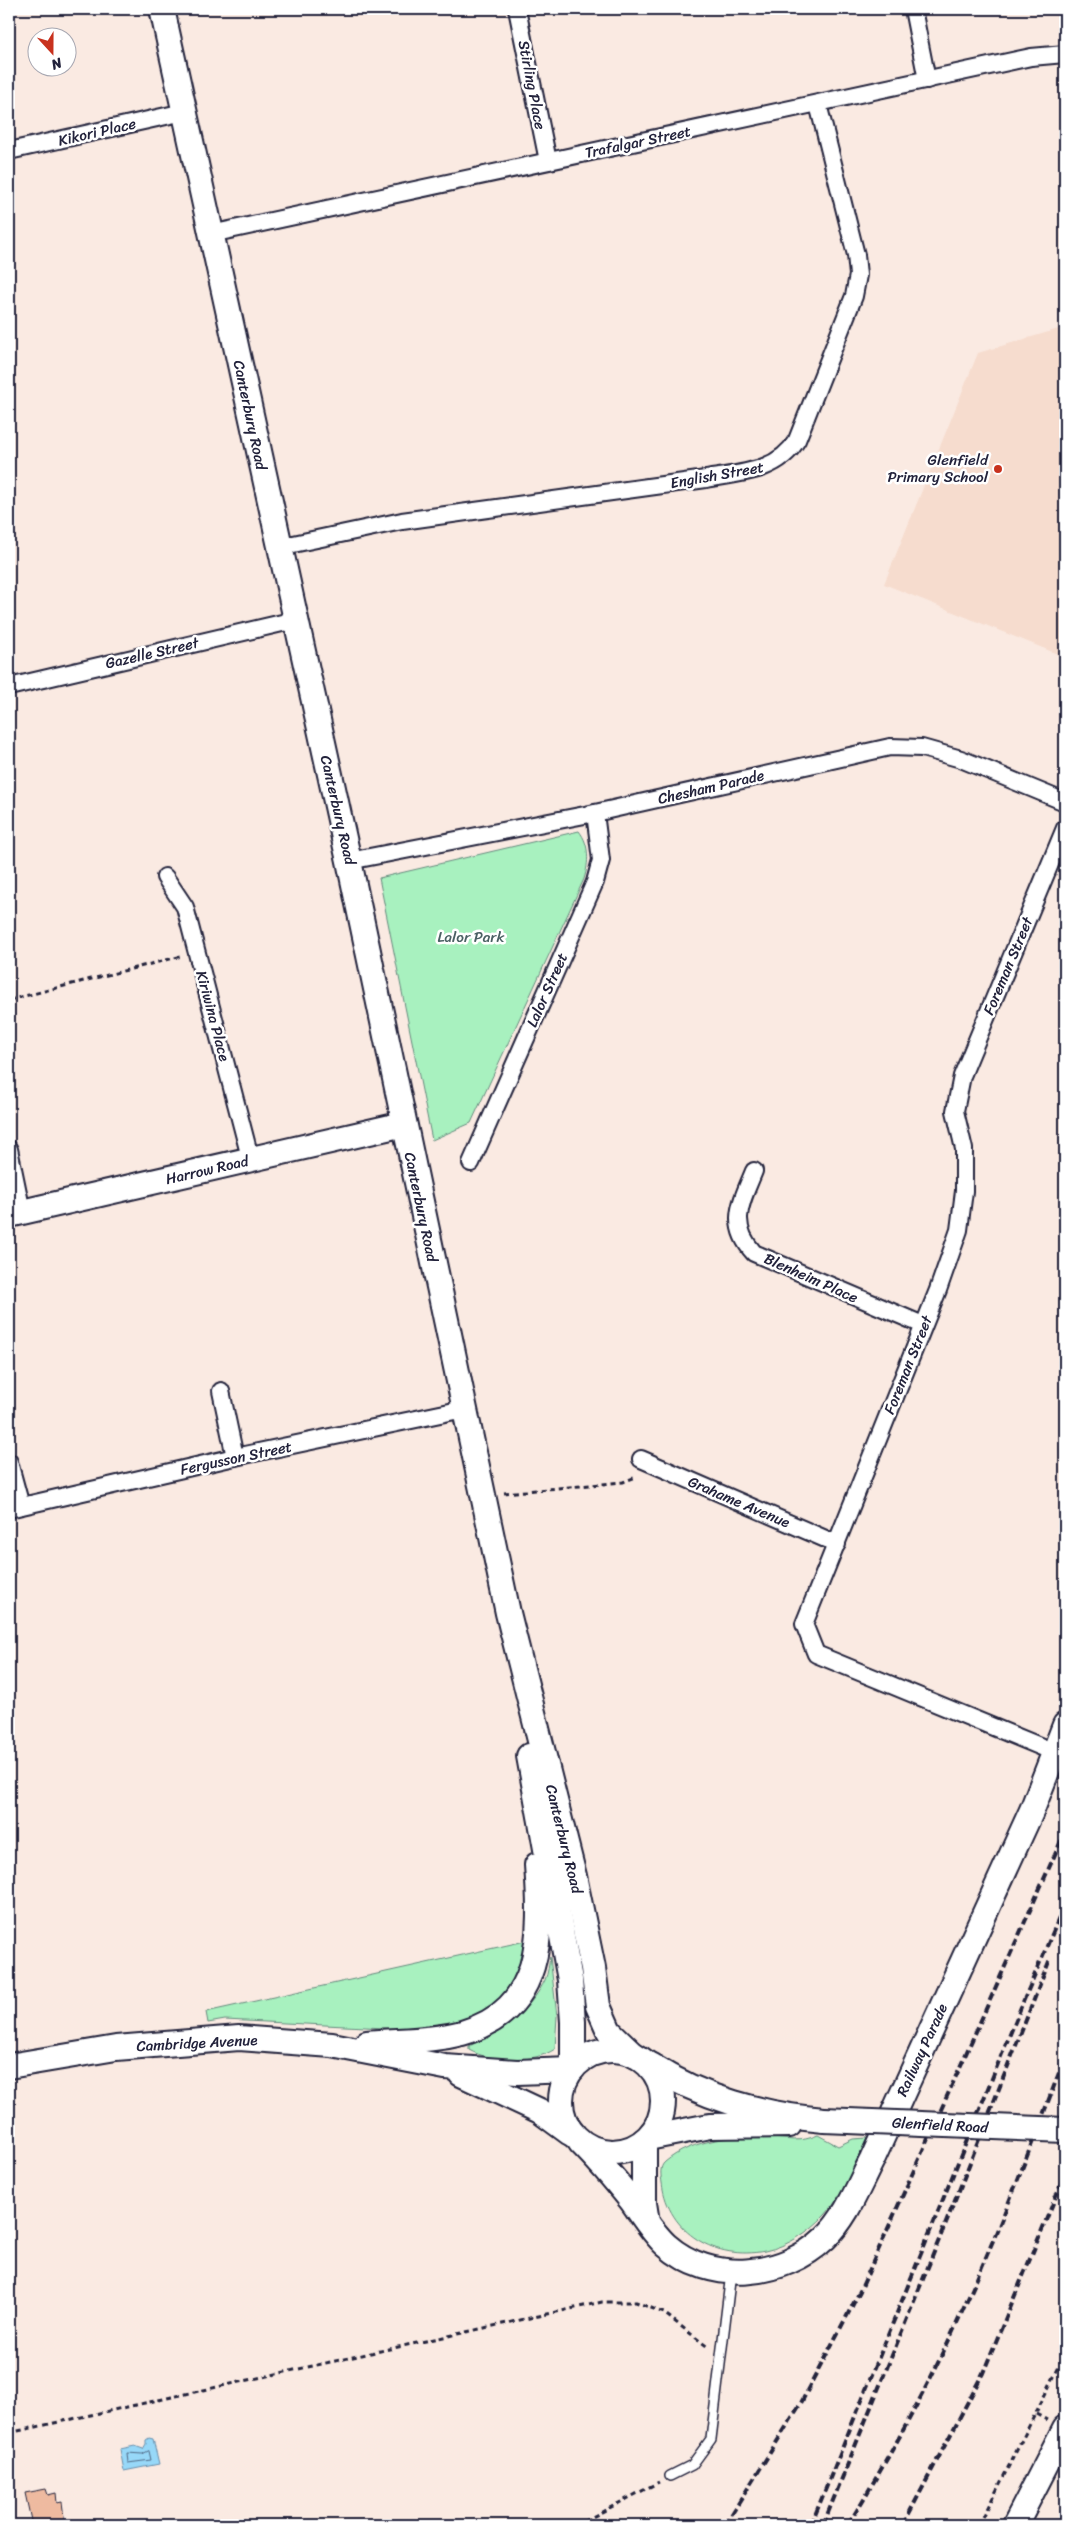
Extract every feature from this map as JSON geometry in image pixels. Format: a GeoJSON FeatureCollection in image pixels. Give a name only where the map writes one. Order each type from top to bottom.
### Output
{"type":"FeatureCollection","features":[{"type":"Feature","properties":{"kind":"main road","name":"Canterbury Road"},"geometry":{"type":"LineString","coordinates":[[162,9],[349,861],[508,1613],[574,1876],[593,1968],[598,2006],[609,2031],[640,2059]]}},
{"type":"Feature","properties":{"kind":"main road","name":"Harrow Road"},"geometry":{"type":"LineString","coordinates":[[16,1213],[251,1161],[404,1124]]}},
{"type":"Feature","properties":{"kind":"main road","name":"Canterbury Road"},"geometry":{"type":"LineString","coordinates":[[508,1613],[530,1762],[567,1963],[572,2009],[572,2069]]}},
{"type":"Feature","properties":{"kind":"main road","name":"Railway Parade"},"geometry":{"type":"LineString","coordinates":[[577,2139],[604,2167],[667,2245],[690,2261],[716,2270],[732,2272],[778,2266],[806,2255],[827,2237],[846,2212],[872,2160],[1028,1818],[1065,1725]]}},
{"type":"Feature","properties":{"kind":"main road"},"geometry":{"type":"LineString","coordinates":[[332,2045],[433,2038],[461,2033],[488,2021],[519,1993],[531,1972],[539,1936],[539,1889],[530,1762]]}},
{"type":"Feature","properties":{"kind":"main road","name":"Cambridge Avenue"},"geometry":{"type":"LineString","coordinates":[[9,2066],[116,2048],[239,2038],[332,2045],[445,2067],[517,2072],[572,2069]]}},
{"type":"Feature","properties":{"kind":"main road"},"geometry":{"type":"LineString","coordinates":[[615,2050],[640,2059],[658,2078],[663,2105],[658,2123],[646,2140],[627,2150],[608,2153],[577,2139],[565,2122],[560,2107],[561,2092],[572,2069],[596,2052],[615,2050]]}},
{"type":"Feature","properties":{"kind":"main road","name":"Glenfield Road"},"geometry":{"type":"LineString","coordinates":[[640,2059],[682,2084],[713,2097],[820,2119],[1065,2130]]}},
{"type":"Feature","properties":{"kind":"main road","name":"Cambridge Avenue"},"geometry":{"type":"LineString","coordinates":[[445,2067],[540,2111],[577,2139]]}},
{"type":"Feature","properties":{"kind":"main road","name":"Glenfield Road"},"geometry":{"type":"LineString","coordinates":[[646,2140],[710,2126],[785,2126],[820,2119]]}},
{"type":"Feature","properties":{"kind":"main road"},"geometry":{"type":"LineString","coordinates":[[646,2140],[644,2202],[648,2222]]}},
{"type":"Feature","properties":{"kind":"main road"},"geometry":{"type":"LineString","coordinates":[[1015,2525],[1065,2428]]}},
{"type":"Feature","properties":{"kind":"street","name":"Stirling Place"},"geometry":{"type":"LineString","coordinates":[[517,9],[548,161]]}},
{"type":"Feature","properties":{"kind":"street"},"geometry":{"type":"LineString","coordinates":[[913,9],[927,80]]}},
{"type":"Feature","properties":{"kind":"street","name":"Trafalgar Street"},"geometry":{"type":"LineString","coordinates":[[211,234],[1031,57],[1065,54]]}},
{"type":"Feature","properties":{"kind":"street","name":"English Street"},"geometry":{"type":"LineString","coordinates":[[279,547],[402,522],[706,479],[762,468],[782,460],[797,440],[854,296],[858,276],[856,255],[818,104]]}},
{"type":"Feature","properties":{"kind":"street","name":"Kikori Place"},"geometry":{"type":"LineString","coordinates":[[9,151],[184,112]]}},
{"type":"Feature","properties":{"kind":"street","name":"Gazelle Street"},"geometry":{"type":"LineString","coordinates":[[9,687],[295,620]]}},
{"type":"Feature","properties":{"kind":"street","name":"Chesham Parade"},"geometry":{"type":"LineString","coordinates":[[349,861],[595,813],[890,747],[922,748],[961,759],[1065,802]]}},
{"type":"Feature","properties":{"kind":"street","name":"Lalor Street"},"geometry":{"type":"LineString","coordinates":[[471,1163],[595,882],[601,860],[595,813]]}},
{"type":"Feature","properties":{"kind":"street","name":"Foreman Street"},"geometry":{"type":"LineString","coordinates":[[1054,1752],[816,1654],[804,1624],[959,1230],[964,1191],[964,1149],[955,1111],[962,1076],[1065,828]]}},
{"type":"Feature","properties":{"kind":"street","name":"Kiriwina Place"},"geometry":{"type":"LineString","coordinates":[[165,877],[185,907],[251,1161]]}},
{"type":"Feature","properties":{"kind":"street"},"geometry":{"type":"LineString","coordinates":[[9,1149],[16,1213]]}},
{"type":"Feature","properties":{"kind":"street","name":"Blenheim Place"},"geometry":{"type":"LineString","coordinates":[[754,1171],[738,1220],[743,1241],[754,1253],[923,1325]]}},
{"type":"Feature","properties":{"kind":"street"},"geometry":{"type":"LineString","coordinates":[[221,1391],[234,1458]]}},
{"type":"Feature","properties":{"kind":"street","name":"Fergusson Street"},"geometry":{"type":"LineString","coordinates":[[15,1507],[464,1409]]}},
{"type":"Feature","properties":{"kind":"street","name":"Grahame Avenue"},"geometry":{"type":"LineString","coordinates":[[641,1459],[837,1544]]}},
{"type":"Feature","properties":{"kind":"street"},"geometry":{"type":"LineString","coordinates":[[9,1462],[15,1507]]}},
{"type":"Feature","properties":{"kind":"lane"},"geometry":{"type":"LineString","coordinates":[[670,2476],[692,2465],[710,2439],[732,2272]]}},
{"type":"Feature","properties":{"kind":"path"},"geometry":{"type":"LineString","coordinates":[[9,1000],[197,952]]}},
{"type":"Feature","properties":{"kind":"path"},"geometry":{"type":"LineString","coordinates":[[483,1495],[623,1482],[661,1468]]}},
{"type":"Feature","properties":{"kind":"path"},"geometry":{"type":"LineString","coordinates":[[9,2433],[602,2302],[636,2302],[664,2313],[707,2348],[722,2350]]}},
{"type":"Feature","properties":{"kind":"path"},"geometry":{"type":"LineString","coordinates":[[979,2525],[1065,2355]]}},
{"type":"Feature","properties":{"kind":"path"},"geometry":{"type":"LineString","coordinates":[[577,2525],[670,2476]]}},
{"type":"Feature","properties":{"kind":"shaded area","name":"Glenfield Primary School"},"geometry":{"type":"Polygon","coordinates":[[[1065,327],[1065,657],[884,584],[978,353],[1065,327]]]}},
{"type":"Feature","properties":{"kind":"green space","name":"Lalor Park"},"geometry":{"type":"Polygon","coordinates":[[[579,831],[583,836],[588,854],[584,879],[471,1123],[432,1140],[379,878],[579,831]]]}},
{"type":"Feature","properties":{"kind":"green space"},"geometry":{"type":"Polygon","coordinates":[[[530,1940],[512,1984],[497,2003],[467,2024],[445,2031],[225,2020],[208,2023],[206,2012],[530,1940]]]}},
{"type":"Feature","properties":{"kind":"green space"},"geometry":{"type":"Polygon","coordinates":[[[550,1957],[557,2016],[555,2049],[536,2057],[513,2060],[489,2057],[469,2050],[469,2046],[503,2027],[523,2011],[545,1980],[550,1957]]]}},
{"type":"Feature","properties":{"kind":"green space"},"geometry":{"type":"Polygon","coordinates":[[[818,2135],[838,2146],[853,2139],[867,2138],[849,2178],[832,2207],[812,2227],[790,2242],[774,2249],[747,2253],[729,2252],[712,2247],[697,2240],[684,2229],[666,2201],[662,2183],[662,2166],[676,2154],[688,2148],[701,2143],[729,2138],[757,2137],[800,2140],[818,2135]]]}},
{"type":"Feature","properties":{"kind":"water"},"geometry":{"type":"Polygon","coordinates":[[[149,2438],[153,2439],[159,2464],[124,2471],[120,2449],[135,2446],[143,2449],[146,2440],[149,2438]]]}},
{"type":"Feature","properties":{"kind":"building"},"geometry":{"type":"Polygon","coordinates":[[[46,2489],[48,2495],[56,2493],[57,2503],[62,2502],[65,2525],[32,2525],[25,2493],[46,2489]]]}},
{"type":"Feature","properties":{"kind":"railway"},"geometry":{"type":"LineString","coordinates":[[725,2525],[801,2403],[860,2291],[1065,1832]]}},
{"type":"Feature","properties":{"kind":"railway"},"geometry":{"type":"LineString","coordinates":[[811,2525],[1023,2002],[1065,1904]]}},
{"type":"Feature","properties":{"kind":"railway"},"geometry":{"type":"LineString","coordinates":[[823,2525],[954,2203],[1050,1959]]}},
{"type":"Feature","properties":{"kind":"railway"},"geometry":{"type":"LineString","coordinates":[[848,2525],[907,2423],[952,2334],[1011,2197],[1065,2057]]}},
{"type":"Feature","properties":{"kind":"railway"},"geometry":{"type":"LineString","coordinates":[[903,2525],[983,2373],[1065,2174]]}},
{"type":"Feature","properties":{"kind":"place","name":"Glenfield Primary School"},"geometry":{"type":"Point","coordinates":[998,469]}}]}
